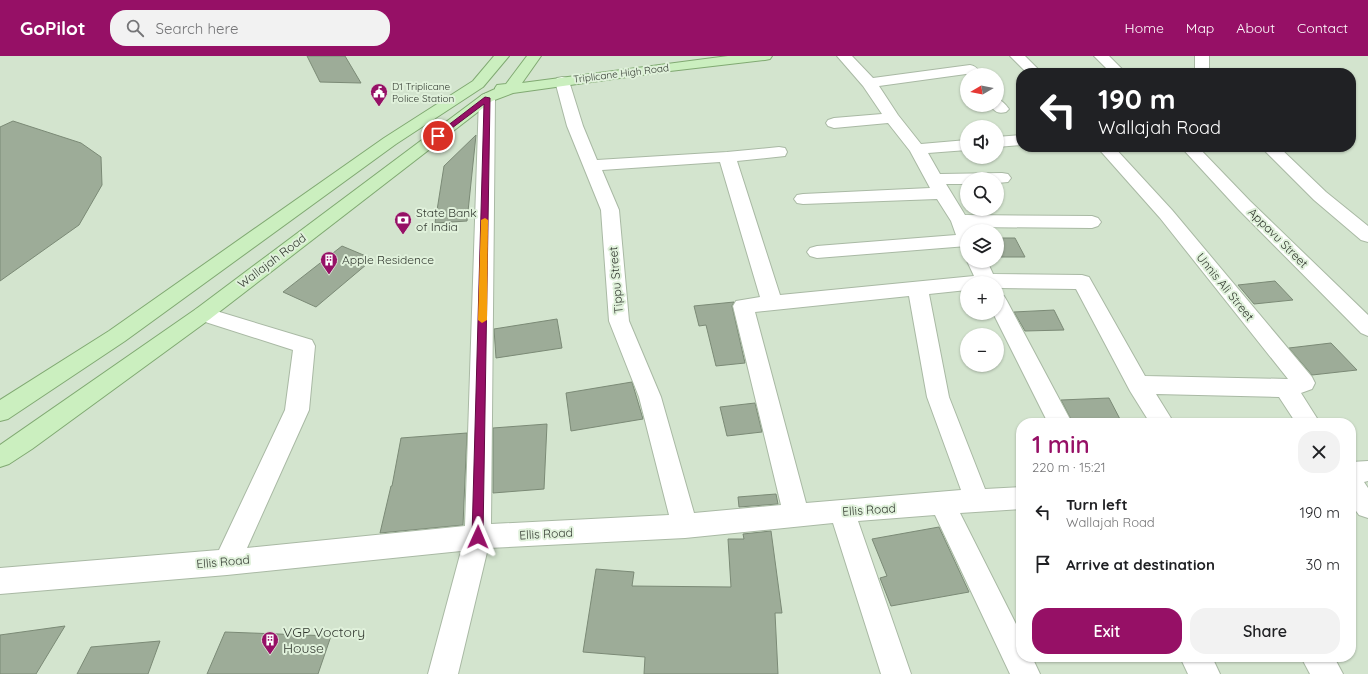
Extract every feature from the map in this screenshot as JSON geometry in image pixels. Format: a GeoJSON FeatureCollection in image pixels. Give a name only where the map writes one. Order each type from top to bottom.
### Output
{"type":"FeatureCollection","features":[{"type":"Feature","properties":{"kind":"main road","name":"Wallajah Road"},"geometry":{"type":"LineString","coordinates":[[0,457],[30,438],[203,314],[483,91],[502,56]]}},
{"type":"Feature","properties":{"kind":"main road"},"geometry":{"type":"LineString","coordinates":[[510,89],[534,56]]}},
{"type":"Feature","properties":{"kind":"main road","name":"Triplicane High Road"},"geometry":{"type":"LineString","coordinates":[[510,89],[562,81],[764,56]]}},
{"type":"Feature","properties":{"kind":"main road","name":"Wallajah Road"},"geometry":{"type":"LineString","coordinates":[[0,412],[117,336],[390,141],[483,91],[510,89]]}},
{"type":"Feature","properties":{"kind":"street"},"geometry":{"type":"LineString","coordinates":[[844,56],[869,83],[892,118],[917,149],[960,222],[1092,222]]}},
{"type":"Feature","properties":{"kind":"street"},"geometry":{"type":"LineString","coordinates":[[1017,56],[1030,68]]}},
{"type":"Feature","properties":{"kind":"street"},"geometry":{"type":"LineString","coordinates":[[1101,56],[1114,68]]}},
{"type":"Feature","properties":{"kind":"street"},"geometry":{"type":"LineString","coordinates":[[1202,56],[1202,68]]}},
{"type":"Feature","properties":{"kind":"street"},"geometry":{"type":"LineString","coordinates":[[869,83],[960,70]]}},
{"type":"Feature","properties":{"kind":"street","name":"Tippu Street"},"geometry":{"type":"LineString","coordinates":[[562,81],[575,126],[610,210],[619,321],[650,397],[685,526]]}},
{"type":"Feature","properties":{"kind":"street"},"geometry":{"type":"LineString","coordinates":[[443,674],[478,537],[483,91]]}},
{"type":"Feature","properties":{"kind":"street"},"geometry":{"type":"LineString","coordinates":[[834,123],[892,118]]}},
{"type":"Feature","properties":{"kind":"street"},"geometry":{"type":"LineString","coordinates":[[1004,141],[1016,140]]}},
{"type":"Feature","properties":{"kind":"street"},"geometry":{"type":"LineString","coordinates":[[917,149],[960,146]]}},
{"type":"Feature","properties":{"kind":"street"},"geometry":{"type":"LineString","coordinates":[[592,165],[727,157],[779,152]]}},
{"type":"Feature","properties":{"kind":"street","name":"Unnis Ali Street"},"geometry":{"type":"LineString","coordinates":[[1110,152],[1166,214],[1304,383],[1286,388]]}},
{"type":"Feature","properties":{"kind":"street","name":"Appavu Street"},"geometry":{"type":"LineString","coordinates":[[1194,152],[1244,205],[1368,328]]}},
{"type":"Feature","properties":{"kind":"street"},"geometry":{"type":"LineString","coordinates":[[1273,152],[1320,196],[1368,236]]}},
{"type":"Feature","properties":{"kind":"street"},"geometry":{"type":"LineString","coordinates":[[727,157],[772,303]]}},
{"type":"Feature","properties":{"kind":"street"},"geometry":{"type":"LineString","coordinates":[[803,199],[960,183]]}},
{"type":"Feature","properties":{"kind":"street"},"geometry":{"type":"LineString","coordinates":[[817,252],[960,241]]}},
{"type":"Feature","properties":{"kind":"street"},"geometry":{"type":"LineString","coordinates":[[1004,283],[1082,282],[1138,385],[1159,418]]}},
{"type":"Feature","properties":{"kind":"street"},"geometry":{"type":"LineString","coordinates":[[796,515],[743,306],[960,285]]}},
{"type":"Feature","properties":{"kind":"street"},"geometry":{"type":"LineString","coordinates":[[918,289],[938,397],[977,500]]}},
{"type":"Feature","properties":{"kind":"street"},"geometry":{"type":"LineString","coordinates":[[203,314],[304,346],[297,410],[227,562]]}},
{"type":"Feature","properties":{"kind":"street"},"geometry":{"type":"LineString","coordinates":[[1004,315],[1057,418]]}},
{"type":"Feature","properties":{"kind":"street"},"geometry":{"type":"LineString","coordinates":[[1138,385],[1286,388],[1305,418]]}},
{"type":"Feature","properties":{"kind":"street"},"geometry":{"type":"LineString","coordinates":[[1356,472],[1368,471]]}},
{"type":"Feature","properties":{"kind":"street"},"geometry":{"type":"LineString","coordinates":[[1356,491],[1368,506]]}},
{"type":"Feature","properties":{"kind":"street","name":"Ellis Road"},"geometry":{"type":"LineString","coordinates":[[0,581],[227,562],[478,537],[685,526],[796,515],[1016,498]]}},
{"type":"Feature","properties":{"kind":"street"},"geometry":{"type":"LineString","coordinates":[[943,504],[1016,655]]}},
{"type":"Feature","properties":{"kind":"street"},"geometry":{"type":"LineString","coordinates":[[842,512],[896,674]]}},
{"type":"Feature","properties":{"kind":"street"},"geometry":{"type":"LineString","coordinates":[[1019,662],[1025,674]]}},
{"type":"Feature","properties":{"kind":"street"},"geometry":{"type":"LineString","coordinates":[[1198,662],[1205,674]]}},
{"type":"Feature","properties":{"kind":"street"},"geometry":{"type":"LineString","coordinates":[[1320,662],[1328,674]]}},
{"type":"Feature","properties":{"kind":"building"},"geometry":{"type":"Polygon","coordinates":[[[307,56],[345,56],[361,83],[320,82],[307,56]]]}},
{"type":"Feature","properties":{"kind":"building"},"geometry":{"type":"Polygon","coordinates":[[[13,121],[81,143],[101,157],[102,185],[79,225],[0,281],[0,127],[13,121]]]}},
{"type":"Feature","properties":{"kind":"building"},"geometry":{"type":"Polygon","coordinates":[[[476,135],[467,221],[435,223],[444,166],[476,135]]]}},
{"type":"Feature","properties":{"kind":"building"},"geometry":{"type":"Polygon","coordinates":[[[1004,238],[1015,238],[1025,257],[1004,257],[1004,238]]]}},
{"type":"Feature","properties":{"kind":"building","name":"Apple Residence"},"geometry":{"type":"Polygon","coordinates":[[[342,246],[373,259],[316,307],[283,292],[342,246]]]}},
{"type":"Feature","properties":{"kind":"building"},"geometry":{"type":"Polygon","coordinates":[[[1275,281],[1293,300],[1254,304],[1238,285],[1275,281]]]}},
{"type":"Feature","properties":{"kind":"building"},"geometry":{"type":"Polygon","coordinates":[[[734,302],[732,306],[745,363],[716,366],[706,325],[699,326],[694,306],[734,302]]]}},
{"type":"Feature","properties":{"kind":"building"},"geometry":{"type":"Polygon","coordinates":[[[1054,310],[1064,330],[1025,331],[1014,312],[1054,310]]]}},
{"type":"Feature","properties":{"kind":"building"},"geometry":{"type":"Polygon","coordinates":[[[557,319],[562,348],[496,358],[494,329],[557,319]]]}},
{"type":"Feature","properties":{"kind":"building"},"geometry":{"type":"Polygon","coordinates":[[[1331,343],[1357,370],[1312,375],[1289,348],[1331,343]]]}},
{"type":"Feature","properties":{"kind":"building"},"geometry":{"type":"Polygon","coordinates":[[[632,382],[643,419],[571,431],[566,393],[632,382]]]}},
{"type":"Feature","properties":{"kind":"building"},"geometry":{"type":"Polygon","coordinates":[[[1109,398],[1119,418],[1070,418],[1061,400],[1109,398]]]}},
{"type":"Feature","properties":{"kind":"building"},"geometry":{"type":"Polygon","coordinates":[[[755,403],[762,432],[727,436],[720,407],[755,403]]]}},
{"type":"Feature","properties":{"kind":"building"},"geometry":{"type":"Polygon","coordinates":[[[547,424],[544,489],[493,493],[493,428],[547,424]]]}},
{"type":"Feature","properties":{"kind":"building"},"geometry":{"type":"Polygon","coordinates":[[[467,433],[463,525],[380,533],[392,486],[401,438],[467,433]]]}},
{"type":"Feature","properties":{"kind":"building"},"geometry":{"type":"Polygon","coordinates":[[[776,494],[778,504],[739,507],[738,497],[776,494]]]}},
{"type":"Feature","properties":{"kind":"building"},"geometry":{"type":"Polygon","coordinates":[[[939,527],[969,592],[891,606],[880,578],[887,576],[872,539],[939,527]]]}},
{"type":"Feature","properties":{"kind":"building"},"geometry":{"type":"Polygon","coordinates":[[[771,531],[782,613],[775,613],[778,674],[644,674],[645,657],[583,652],[596,569],[634,572],[632,586],[731,587],[728,539],[744,539],[743,534],[771,531]]]}},
{"type":"Feature","properties":{"kind":"building"},"geometry":{"type":"Polygon","coordinates":[[[65,626],[36,674],[0,674],[0,635],[65,626]]]}},
{"type":"Feature","properties":{"kind":"building","name":"VGP Voctory House"},"geometry":{"type":"Polygon","coordinates":[[[225,632],[331,636],[318,674],[207,674],[225,632]]]}},
{"type":"Feature","properties":{"kind":"building"},"geometry":{"type":"Polygon","coordinates":[[[160,641],[148,674],[77,674],[91,647],[160,641]]]}},
{"type":"Feature","properties":{"kind":"slow traffic"},"geometry":{"type":"LineString","coordinates":[[482,320],[485,220]]}},
{"type":"Feature","properties":{"kind":"place","name":"D1 Triplicane Police Station"},"geometry":{"type":"Point","coordinates":[379,107]}},
{"type":"Feature","properties":{"kind":"place","name":"State Bank of India"},"geometry":{"type":"Point","coordinates":[403,235]}},
{"type":"Feature","properties":{"kind":"place","name":"Apple Residence"},"geometry":{"type":"Point","coordinates":[329,275]}},
{"type":"Feature","properties":{"kind":"place","name":"VGP Voctory House"},"geometry":{"type":"Point","coordinates":[270,655]}},
{"type":"Feature","properties":{"kind":"route"},"geometry":{"type":"LineString","coordinates":[[438,136],[487,98],[478,537]]}}]}
